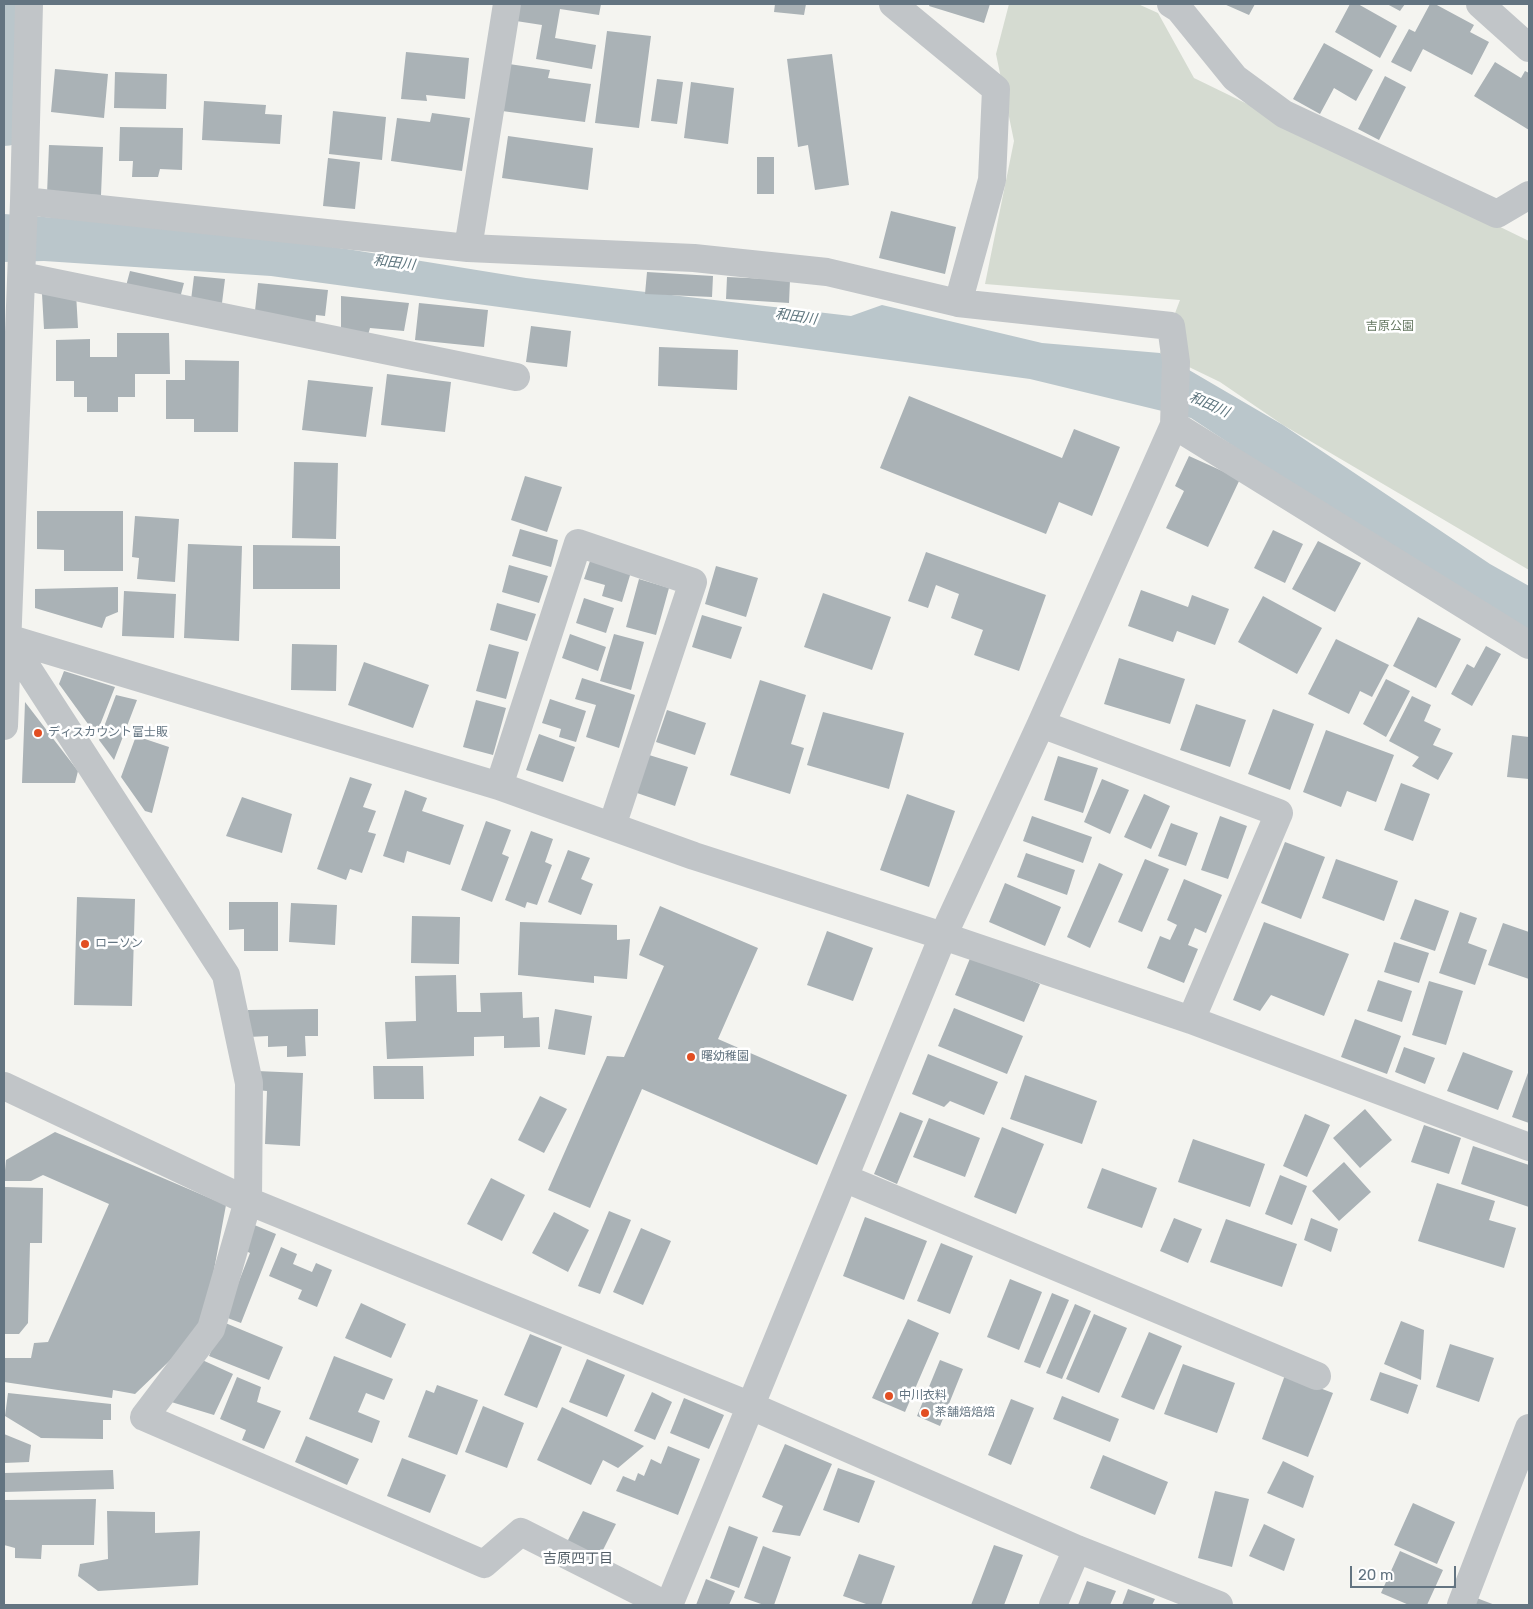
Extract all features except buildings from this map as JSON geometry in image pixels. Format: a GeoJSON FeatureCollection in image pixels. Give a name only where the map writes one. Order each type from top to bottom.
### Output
{"type":"FeatureCollection","features":[{"type":"Feature","properties":{"kind":"street"},"geometry":{"type":"LineString","coordinates":[[4,726],[6,638],[22,276],[29,4]]}},
{"type":"Feature","properties":{"kind":"street"},"geometry":{"type":"LineString","coordinates":[[468,248],[507,4]]}},
{"type":"Feature","properties":{"kind":"street"},"geometry":{"type":"LineString","coordinates":[[893,4],[996,90],[992,180],[958,303]]}},
{"type":"Feature","properties":{"kind":"street"},"geometry":{"type":"LineString","coordinates":[[1171,4],[1179,9],[1235,78],[1284,114],[1497,214],[1529,195]]}},
{"type":"Feature","properties":{"kind":"street"},"geometry":{"type":"LineString","coordinates":[[1480,4],[1529,48]]}},
{"type":"Feature","properties":{"kind":"street"},"geometry":{"type":"LineString","coordinates":[[6,638],[226,975],[249,1083],[248,1201],[211,1329],[144,1417],[484,1564],[521,1532],[668,1605],[943,936],[1042,724],[1174,424],[1176,362],[1171,326],[958,303],[827,272],[694,258],[468,248],[24,201]]}},
{"type":"Feature","properties":{"kind":"street"},"geometry":{"type":"LineString","coordinates":[[22,276],[516,377]]}},
{"type":"Feature","properties":{"kind":"street"},"geometry":{"type":"LineString","coordinates":[[1174,424],[1529,645]]}},
{"type":"Feature","properties":{"kind":"street"},"geometry":{"type":"LineString","coordinates":[[499,786],[578,543],[693,582],[612,826]]}},
{"type":"Feature","properties":{"kind":"street"},"geometry":{"type":"LineString","coordinates":[[6,638],[499,786],[694,856],[943,936],[1191,1020],[1529,1148]]}},
{"type":"Feature","properties":{"kind":"street"},"geometry":{"type":"LineString","coordinates":[[1042,724],[1279,813],[1191,1020]]}},
{"type":"Feature","properties":{"kind":"street"},"geometry":{"type":"LineString","coordinates":[[4,1086],[248,1201],[751,1406],[1077,1549],[1219,1605]]}},
{"type":"Feature","properties":{"kind":"street"},"geometry":{"type":"LineString","coordinates":[[844,1178],[1317,1376]]}},
{"type":"Feature","properties":{"kind":"street"},"geometry":{"type":"LineString","coordinates":[[1461,1605],[1529,1428]]}},
{"type":"Feature","properties":{"kind":"street"},"geometry":{"type":"LineString","coordinates":[[1053,1605],[1077,1549]]}},
{"type":"Feature","properties":{"kind":"green space","name":"吉原公園"},"geometry":{"type":"Polygon","coordinates":[[[1009,4],[1138,4],[1158,13],[1194,78],[1529,241],[1529,570],[1283,425],[1220,382],[1160,353],[1180,300],[985,284],[1014,141],[996,54],[1009,4]]]}},
{"type":"Feature","properties":{"kind":"water","name":"和田川"},"geometry":{"type":"Polygon","coordinates":[[[4,214],[178,227],[347,249],[526,278],[851,316],[882,305],[1042,343],[1160,353],[1283,425],[1490,564],[1529,586],[1529,631],[1383,545],[1191,418],[1030,379],[271,276],[44,261],[4,262],[4,214]]]}},
{"type":"Feature","properties":{"kind":"waterway"},"geometry":{"type":"LineString","coordinates":[[4,114],[7,4]]}},
{"type":"Feature","properties":{"kind":"place","name":"ディスカウント富士販"},"geometry":{"type":"Point","coordinates":[38,733]}},
{"type":"Feature","properties":{"kind":"place","name":"ローソン"},"geometry":{"type":"Point","coordinates":[85,944]}},
{"type":"Feature","properties":{"kind":"place","name":"曙幼稚園"},"geometry":{"type":"Point","coordinates":[691,1057]}},
{"type":"Feature","properties":{"kind":"place","name":"中川衣料"},"geometry":{"type":"Point","coordinates":[889,1396]}},
{"type":"Feature","properties":{"kind":"place","name":"茶舗焙焙焙"},"geometry":{"type":"Point","coordinates":[925,1413]}},
{"type":"Feature","properties":{"kind":"district","name":"吉原四丁目"},"geometry":{"type":"Point","coordinates":[578,1559]}}]}
